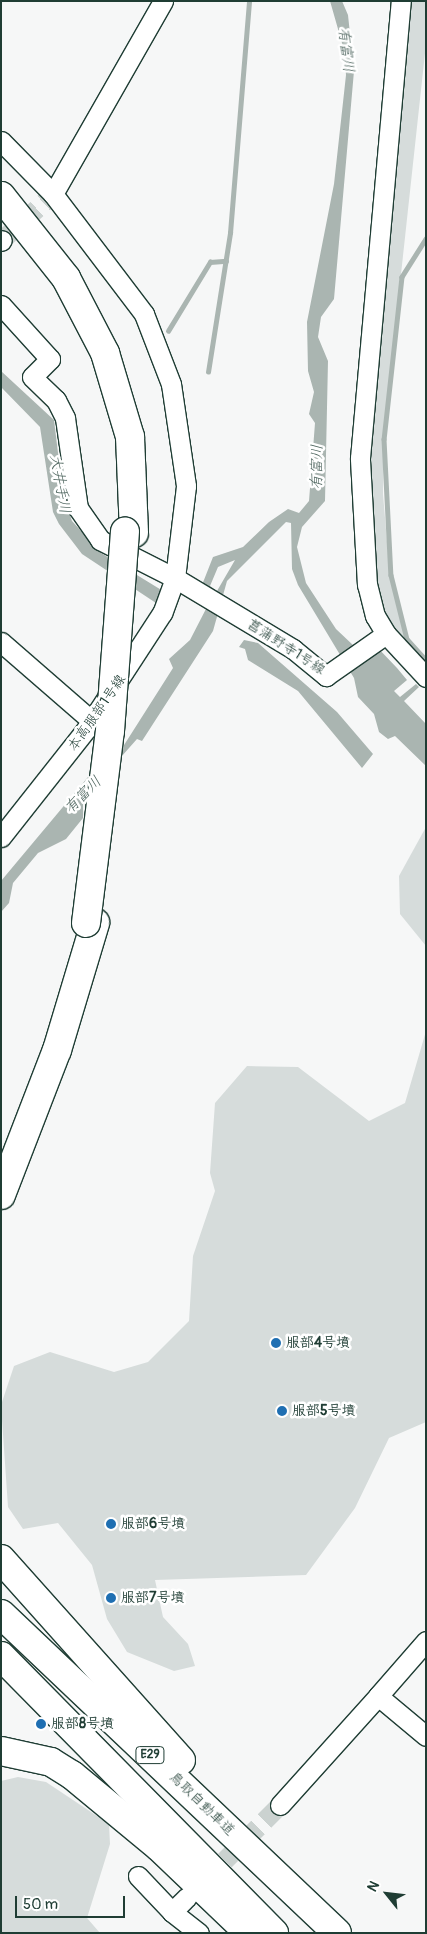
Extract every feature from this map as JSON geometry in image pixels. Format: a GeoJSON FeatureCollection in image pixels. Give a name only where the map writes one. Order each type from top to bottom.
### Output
{"type":"FeatureCollection","features":[{"type":"Feature","properties":{"kind":"highway"},"geometry":{"type":"LineString","coordinates":[[1,196],[66,278],[104,353],[130,437],[130,533],[91,923],[57,1050],[1,1195]]}},
{"type":"Feature","properties":{"kind":"highway"},"geometry":{"type":"LineString","coordinates":[[1,210],[59,284],[96,356],[113,406],[124,468],[130,533]]}},
{"type":"Feature","properties":{"kind":"highway"},"geometry":{"type":"LineString","coordinates":[[4,1157],[49,1049],[91,923]]}},
{"type":"Feature","properties":{"kind":"highway"},"geometry":{"type":"LineString","coordinates":[[1,1559],[125,1702],[269,1848],[298,1897]]}},
{"type":"Feature","properties":{"kind":"highway","name":"鳥取自動車道"},"geometry":{"type":"LineString","coordinates":[[1,1614],[337,1933]]}},
{"type":"Feature","properties":{"kind":"highway","name":"E29"},"geometry":{"type":"LineString","coordinates":[[1,1656],[274,1933]]}},
{"type":"Feature","properties":{"kind":"highway"},"geometry":{"type":"LineString","coordinates":[[1,1751],[51,1762],[72,1775],[144,1834],[249,1933]]}},
{"type":"Feature","properties":{"kind":"street"},"geometry":{"type":"LineString","coordinates":[[53,194],[163,1]]}},
{"type":"Feature","properties":{"kind":"street"},"geometry":{"type":"LineString","coordinates":[[401,1],[360,458],[367,585],[375,616],[383,636],[426,676]]}},
{"type":"Feature","properties":{"kind":"street","name":"本高服部1号線"},"geometry":{"type":"LineString","coordinates":[[1,142],[53,194],[144,314],[171,384],[186,486],[179,581],[142,648],[92,721],[1,837]]}},
{"type":"Feature","properties":{"kind":"street"},"geometry":{"type":"LineString","coordinates":[[1,305],[50,359],[32,377],[56,400],[65,418],[78,508],[88,526],[113,549],[179,581]]}},
{"type":"Feature","properties":{"kind":"street","name":"菖蒲野寺1号線"},"geometry":{"type":"LineString","coordinates":[[179,581],[293,649],[326,676],[383,636]]}},
{"type":"Feature","properties":{"kind":"street"},"geometry":{"type":"LineString","coordinates":[[1,642],[92,721]]}},
{"type":"Feature","properties":{"kind":"street"},"geometry":{"type":"LineString","coordinates":[[280,1805],[426,1641]]}},
{"type":"Feature","properties":{"kind":"street"},"geometry":{"type":"LineString","coordinates":[[378,1696],[426,1736]]}},
{"type":"Feature","properties":{"kind":"street"},"geometry":{"type":"LineString","coordinates":[[138,1876],[172,1912],[200,1933]]}},
{"type":"Feature","properties":{"kind":"street"},"geometry":{"type":"LineString","coordinates":[[172,1912],[187,1897]]}},
{"type":"Feature","properties":{"kind":"shaded area"},"geometry":{"type":"Polygon","coordinates":[[[405,1],[426,1],[426,44],[383,440],[383,494],[390,577],[406,640],[426,662],[426,671],[376,604],[364,471],[405,1]]]}},
{"type":"Feature","properties":{"kind":"shaded area"},"geometry":{"type":"Polygon","coordinates":[[[426,827],[426,946],[400,914],[399,876],[426,827]]]}},
{"type":"Feature","properties":{"kind":"shaded area"},"geometry":{"type":"Polygon","coordinates":[[[426,1031],[426,1422],[389,1438],[355,1508],[306,1575],[155,1580],[163,1617],[188,1644],[195,1666],[174,1671],[127,1652],[107,1619],[92,1565],[58,1523],[23,1529],[8,1507],[1,1405],[14,1366],[50,1352],[114,1372],[148,1362],[189,1321],[193,1256],[215,1191],[210,1173],[215,1103],[247,1066],[298,1067],[369,1121],[405,1103],[426,1031]]]}},
{"type":"Feature","properties":{"kind":"shaded area"},"geometry":{"type":"Polygon","coordinates":[[[18,1777],[46,1782],[109,1824],[110,1844],[87,1918],[100,1933],[1,1933],[1,1781],[18,1777]]]}},
{"type":"Feature","properties":{"kind":"water","name":"有富川"},"geometry":{"type":"Polygon","coordinates":[[[330,1],[342,1],[348,15],[354,71],[334,299],[321,317],[318,337],[328,361],[325,501],[302,527],[297,547],[306,583],[336,629],[354,646],[376,646],[397,668],[407,680],[394,691],[400,697],[416,684],[419,687],[404,701],[426,724],[426,766],[395,736],[388,739],[379,732],[374,714],[358,697],[354,678],[298,585],[292,569],[291,523],[286,522],[227,581],[213,631],[142,741],[137,739],[83,800],[83,818],[66,839],[38,853],[13,883],[9,903],[1,912],[1,881],[88,777],[91,781],[119,753],[173,668],[169,659],[190,640],[208,605],[202,585],[213,557],[243,547],[269,522],[288,509],[299,513],[309,501],[315,423],[309,414],[314,392],[308,371],[307,322],[334,184],[346,75],[344,50],[330,1]],[[235,560],[218,567],[210,586],[217,591],[235,560]]]}},
{"type":"Feature","properties":{"kind":"water","name":"大井手川"},"geometry":{"type":"Polygon","coordinates":[[[1,371],[54,420],[63,494],[72,521],[101,553],[163,591],[156,603],[82,554],[59,524],[53,512],[40,427],[1,387],[1,371]]]}},
{"type":"Feature","properties":{"kind":"water"},"geometry":{"type":"Polygon","coordinates":[[[244,640],[258,643],[337,712],[373,754],[362,768],[298,691],[248,660],[245,649],[239,647],[244,640]]]}},
{"type":"Feature","properties":{"kind":"waterway"},"geometry":{"type":"LineString","coordinates":[[208,372],[230,233],[249,1]]}},
{"type":"Feature","properties":{"kind":"waterway"},"geometry":{"type":"LineString","coordinates":[[426,239],[402,277],[384,439],[391,575],[407,639],[426,660]]}},
{"type":"Feature","properties":{"kind":"waterway"},"geometry":{"type":"LineString","coordinates":[[168,331],[210,262],[226,261]]}},
{"type":"Feature","properties":{"kind":"tunnel"},"geometry":{"type":"LineString","coordinates":[[2,240],[53,194]]}},
{"type":"Feature","properties":{"kind":"tunnel"},"geometry":{"type":"LineString","coordinates":[[205,1880],[280,1805]]}},
{"type":"Feature","properties":{"kind":"place","name":"服部4号墳"},"geometry":{"type":"Point","coordinates":[276,1343]}},
{"type":"Feature","properties":{"kind":"place","name":"服部5号墳"},"geometry":{"type":"Point","coordinates":[282,1411]}},
{"type":"Feature","properties":{"kind":"place","name":"服部6号墳"},"geometry":{"type":"Point","coordinates":[111,1524]}},
{"type":"Feature","properties":{"kind":"place","name":"服部7号墳"},"geometry":{"type":"Point","coordinates":[111,1598]}},
{"type":"Feature","properties":{"kind":"place","name":"服部8号墳"},"geometry":{"type":"Point","coordinates":[41,1724]}}]}
